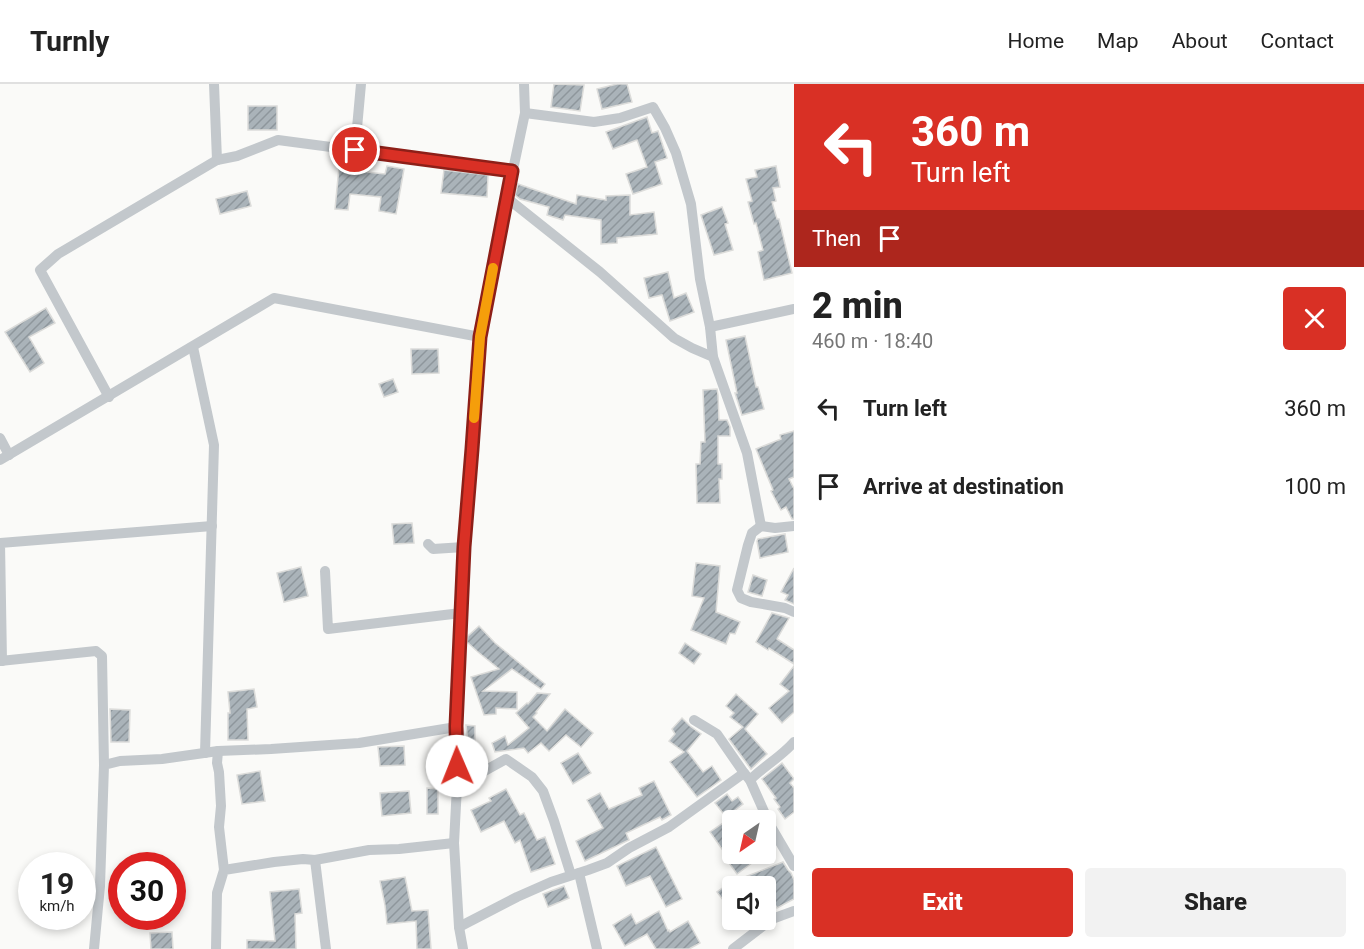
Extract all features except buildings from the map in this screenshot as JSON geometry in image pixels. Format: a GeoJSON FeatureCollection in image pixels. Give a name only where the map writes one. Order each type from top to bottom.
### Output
{"type":"FeatureCollection","features":[{"type":"Feature","properties":{"kind":"street"},"geometry":{"type":"LineString","coordinates":[[214,84],[217,160]]}},
{"type":"Feature","properties":{"kind":"street"},"geometry":{"type":"LineString","coordinates":[[355,150],[361,84]]}},
{"type":"Feature","properties":{"kind":"street"},"geometry":{"type":"LineString","coordinates":[[463,949],[459,927],[454,843],[457,786],[456,726],[464,547],[480,337],[525,113],[524,84]]}},
{"type":"Feature","properties":{"kind":"street"},"geometry":{"type":"LineString","coordinates":[[525,113],[594,122],[620,118],[653,107],[665,128],[676,153],[691,204],[713,357],[747,453],[760,526]]}},
{"type":"Feature","properties":{"kind":"street"},"geometry":{"type":"LineString","coordinates":[[109,397],[40,270],[58,254],[217,160],[237,156],[278,140],[512,171]]}},
{"type":"Feature","properties":{"kind":"street"},"geometry":{"type":"LineString","coordinates":[[507,198],[600,272],[674,338],[713,357]]}},
{"type":"Feature","properties":{"kind":"street"},"geometry":{"type":"LineString","coordinates":[[0,438],[5,458],[274,298],[480,337]]}},
{"type":"Feature","properties":{"kind":"street"},"geometry":{"type":"LineString","coordinates":[[710,327],[794,309]]}},
{"type":"Feature","properties":{"kind":"street"},"geometry":{"type":"LineString","coordinates":[[193,346],[214,445],[205,753]]}},
{"type":"Feature","properties":{"kind":"street"},"geometry":{"type":"LineString","coordinates":[[94,949],[100,886],[104,765],[102,656],[96,651],[1,661],[0,542],[212,526]]}},
{"type":"Feature","properties":{"kind":"street"},"geometry":{"type":"LineString","coordinates":[[794,526],[775,528],[760,526],[752,533],[737,590],[741,598],[751,602],[785,608],[794,612]]}},
{"type":"Feature","properties":{"kind":"street"},"geometry":{"type":"LineString","coordinates":[[428,544],[433,549],[464,547]]}},
{"type":"Feature","properties":{"kind":"street"},"geometry":{"type":"LineString","coordinates":[[326,571],[328,629],[461,613]]}},
{"type":"Feature","properties":{"kind":"street"},"geometry":{"type":"LineString","coordinates":[[694,720],[717,734],[747,776],[770,825],[794,866]]}},
{"type":"Feature","properties":{"kind":"street"},"geometry":{"type":"LineString","coordinates":[[104,765],[120,760],[162,759],[218,751],[359,743],[456,726]]}},
{"type":"Feature","properties":{"kind":"street"},"geometry":{"type":"LineString","coordinates":[[459,927],[517,897],[607,863],[761,769],[786,752],[794,742]]}},
{"type":"Feature","properties":{"kind":"street"},"geometry":{"type":"LineString","coordinates":[[216,949],[217,893],[224,870],[219,827],[221,806],[218,751]]}},
{"type":"Feature","properties":{"kind":"street"},"geometry":{"type":"LineString","coordinates":[[457,786],[506,759],[532,777],[543,791],[575,874],[597,949]]}},
{"type":"Feature","properties":{"kind":"street"},"geometry":{"type":"LineString","coordinates":[[224,870],[274,862],[315,860],[369,850],[454,843]]}},
{"type":"Feature","properties":{"kind":"street"},"geometry":{"type":"LineString","coordinates":[[315,860],[326,949]]}},
{"type":"Feature","properties":{"kind":"street"},"geometry":{"type":"LineString","coordinates":[[734,949],[772,919],[794,911]]}},
{"type":"Feature","properties":{"kind":"slow traffic"},"geometry":{"type":"LineString","coordinates":[[474,418],[480,337],[493,268]]}},
{"type":"Feature","properties":{"kind":"route"},"geometry":{"type":"LineString","coordinates":[[355,150],[512,171],[480,337],[464,547],[456,726],[457,766]]}}]}
